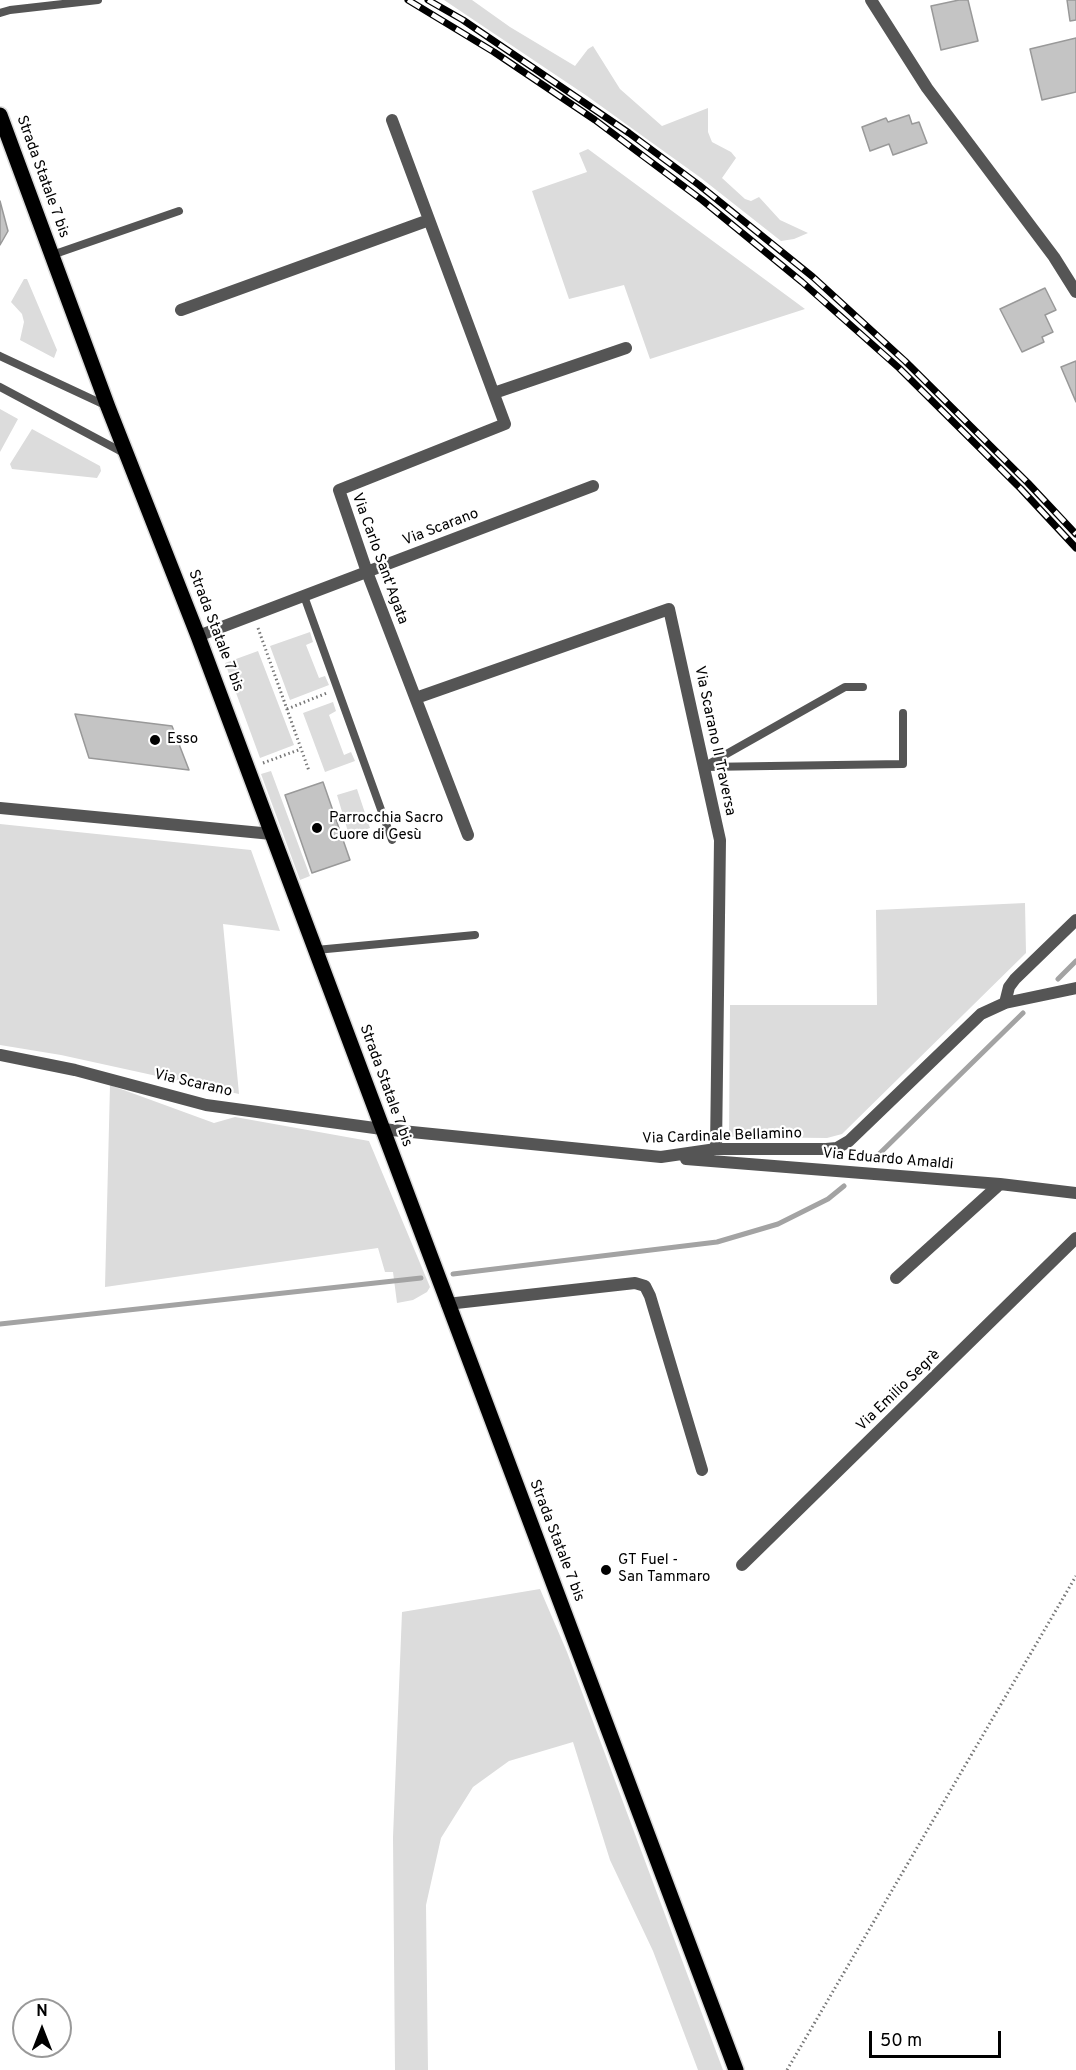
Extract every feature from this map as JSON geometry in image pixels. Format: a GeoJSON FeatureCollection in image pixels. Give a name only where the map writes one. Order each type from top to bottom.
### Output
{"type":"FeatureCollection","features":[{"type":"Feature","properties":{"kind":"main road","name":"Strada Statale 7 bis"},"geometry":{"type":"LineString","coordinates":[[0,115],[108,407],[248,768],[736,2070]]}},
{"type":"Feature","properties":{"kind":"street"},"geometry":{"type":"LineString","coordinates":[[872,0],[927,88],[1054,257],[1076,292]]}},
{"type":"Feature","properties":{"kind":"street","name":"Via Carlo Sant'Agata"},"geometry":{"type":"LineString","coordinates":[[392,120],[505,424],[339,490],[367,572],[468,835]]}},
{"type":"Feature","properties":{"kind":"street"},"geometry":{"type":"LineString","coordinates":[[181,310],[429,220]]}},
{"type":"Feature","properties":{"kind":"street"},"geometry":{"type":"LineString","coordinates":[[494,393],[626,348]]}},
{"type":"Feature","properties":{"kind":"street","name":"Via Scarano"},"geometry":{"type":"LineString","coordinates":[[198,636],[593,486]]}},
{"type":"Feature","properties":{"kind":"street","name":"Via Scarano II Traversa"},"geometry":{"type":"LineString","coordinates":[[416,698],[669,609],[720,840],[716,1149]]}},
{"type":"Feature","properties":{"kind":"street"},"geometry":{"type":"LineString","coordinates":[[0,808],[272,834]]}},
{"type":"Feature","properties":{"kind":"street"},"geometry":{"type":"LineString","coordinates":[[1005,1003],[1008,987],[1076,920]]}},
{"type":"Feature","properties":{"kind":"street","name":"Via Cardinale Bellamino"},"geometry":{"type":"LineString","coordinates":[[382,1129],[661,1157],[716,1149],[837,1148],[849,1141],[981,1014],[1005,1003],[1076,988]]}},
{"type":"Feature","properties":{"kind":"street","name":"Via Scarano"},"geometry":{"type":"LineString","coordinates":[[0,1054],[75,1070],[206,1105],[382,1129]]}},
{"type":"Feature","properties":{"kind":"street","name":"Via Eduardo Amaldi"},"geometry":{"type":"LineString","coordinates":[[661,1157],[1000,1184],[1076,1193]]}},
{"type":"Feature","properties":{"kind":"street"},"geometry":{"type":"LineString","coordinates":[[896,1278],[1000,1184]]}},
{"type":"Feature","properties":{"kind":"street","name":"Via Emilio Segrè"},"geometry":{"type":"LineString","coordinates":[[742,1565],[1076,1238]]}},
{"type":"Feature","properties":{"kind":"street"},"geometry":{"type":"LineString","coordinates":[[447,1304],[635,1283],[645,1286],[651,1296],[702,1470]]}},
{"type":"Feature","properties":{"kind":"lane"},"geometry":{"type":"LineString","coordinates":[[0,13],[98,0]]}},
{"type":"Feature","properties":{"kind":"lane"},"geometry":{"type":"LineString","coordinates":[[52,255],[179,211]]}},
{"type":"Feature","properties":{"kind":"lane"},"geometry":{"type":"LineString","coordinates":[[0,356],[108,407]]}},
{"type":"Feature","properties":{"kind":"lane"},"geometry":{"type":"LineString","coordinates":[[0,387],[127,455]]}},
{"type":"Feature","properties":{"kind":"lane"},"geometry":{"type":"LineString","coordinates":[[304,596],[392,840]]}},
{"type":"Feature","properties":{"kind":"lane"},"geometry":{"type":"LineString","coordinates":[[704,766],[845,687],[863,687]]}},
{"type":"Feature","properties":{"kind":"lane"},"geometry":{"type":"LineString","coordinates":[[704,766],[903,764],[903,713]]}},
{"type":"Feature","properties":{"kind":"lane"},"geometry":{"type":"LineString","coordinates":[[316,950],[475,935]]}},
{"type":"Feature","properties":{"kind":"path"},"geometry":{"type":"LineString","coordinates":[[253,615],[309,771]]}},
{"type":"Feature","properties":{"kind":"path"},"geometry":{"type":"LineString","coordinates":[[287,709],[338,689]]}},
{"type":"Feature","properties":{"kind":"path"},"geometry":{"type":"LineString","coordinates":[[248,768],[301,749]]}},
{"type":"Feature","properties":{"kind":"path"},"geometry":{"type":"LineString","coordinates":[[787,2070],[1076,1576]]}},
{"type":"Feature","properties":{"kind":"shaded area"},"geometry":{"type":"Polygon","coordinates":[[[444,0],[472,0],[510,27],[575,66],[593,46],[620,89],[662,126],[708,108],[708,132],[712,142],[731,152],[736,158],[722,178],[745,199],[751,201],[759,197],[780,220],[808,233],[781,241],[701,178],[587,96],[444,0]]]}},
{"type":"Feature","properties":{"kind":"shaded area"},"geometry":{"type":"Polygon","coordinates":[[[588,149],[805,309],[650,359],[624,285],[569,299],[532,191],[587,172],[579,153],[588,149]]]}},
{"type":"Feature","properties":{"kind":"shaded area"},"geometry":{"type":"Polygon","coordinates":[[[24,279],[27,279],[57,350],[54,358],[20,340],[24,322],[22,314],[11,302],[24,279]]]}},
{"type":"Feature","properties":{"kind":"shaded area"},"geometry":{"type":"Polygon","coordinates":[[[0,409],[18,419],[0,452],[0,409]]]}},
{"type":"Feature","properties":{"kind":"shaded area"},"geometry":{"type":"Polygon","coordinates":[[[32,429],[100,466],[101,471],[97,478],[12,469],[10,464],[32,429]]]}},
{"type":"Feature","properties":{"kind":"shaded area"},"geometry":{"type":"Polygon","coordinates":[[[310,632],[313,642],[306,645],[319,678],[325,676],[329,685],[290,700],[270,646],[310,632]]]}},
{"type":"Feature","properties":{"kind":"shaded area"},"geometry":{"type":"Polygon","coordinates":[[[258,651],[294,745],[260,758],[225,663],[258,651]]]}},
{"type":"Feature","properties":{"kind":"shaded area"},"geometry":{"type":"Polygon","coordinates":[[[333,702],[336,711],[329,715],[344,755],[351,752],[355,761],[325,772],[303,713],[333,702]]]}},
{"type":"Feature","properties":{"kind":"shaded area"},"geometry":{"type":"Polygon","coordinates":[[[271,771],[310,876],[300,880],[261,774],[271,771]]]}},
{"type":"Feature","properties":{"kind":"shaded area"},"geometry":{"type":"Polygon","coordinates":[[[357,789],[370,828],[349,835],[337,795],[357,789]]]}},
{"type":"Feature","properties":{"kind":"shaded area"},"geometry":{"type":"Polygon","coordinates":[[[0,824],[251,850],[280,931],[223,924],[239,1094],[61,1055],[0,1045],[0,824]]]}},
{"type":"Feature","properties":{"kind":"shaded area"},"geometry":{"type":"Polygon","coordinates":[[[1025,903],[1026,953],[842,1134],[827,1138],[729,1137],[730,1005],[877,1005],[876,910],[1025,903]]]}},
{"type":"Feature","properties":{"kind":"shaded area"},"geometry":{"type":"Polygon","coordinates":[[[110,1085],[214,1123],[235,1117],[369,1141],[430,1287],[427,1292],[413,1300],[397,1303],[393,1272],[385,1272],[378,1248],[105,1287],[110,1085]]]}},
{"type":"Feature","properties":{"kind":"shaded area"},"geometry":{"type":"Polygon","coordinates":[[[540,1589],[567,1652],[723,2070],[698,2070],[653,1951],[610,1860],[573,1742],[509,1761],[473,1787],[441,1838],[426,1905],[428,2070],[395,2070],[393,1837],[402,1612],[540,1589]]]}},
{"type":"Feature","properties":{"kind":"building"},"geometry":{"type":"Polygon","coordinates":[[[968,0],[978,41],[941,50],[931,6],[968,0]]]}},
{"type":"Feature","properties":{"kind":"building"},"geometry":{"type":"Polygon","coordinates":[[[1067,0],[1076,0],[1076,20],[1070,21],[1067,0]]]}},
{"type":"Feature","properties":{"kind":"building"},"geometry":{"type":"Polygon","coordinates":[[[1076,38],[1076,92],[1042,100],[1030,49],[1076,38]]]}},
{"type":"Feature","properties":{"kind":"building"},"geometry":{"type":"Polygon","coordinates":[[[909,115],[912,124],[919,122],[927,143],[893,155],[889,144],[870,151],[862,127],[886,118],[888,122],[909,115]]]}},
{"type":"Feature","properties":{"kind":"building"},"geometry":{"type":"Polygon","coordinates":[[[0,201],[8,231],[0,245],[0,201]]]}},
{"type":"Feature","properties":{"kind":"building"},"geometry":{"type":"Polygon","coordinates":[[[1045,288],[1056,310],[1045,315],[1053,332],[1042,337],[1044,342],[1022,352],[1000,309],[1045,288]]]}},
{"type":"Feature","properties":{"kind":"building"},"geometry":{"type":"Polygon","coordinates":[[[1076,361],[1076,402],[1061,367],[1076,361]]]}},
{"type":"Feature","properties":{"kind":"building"},"geometry":{"type":"Polygon","coordinates":[[[75,714],[172,726],[189,770],[89,758],[75,714]]]}},
{"type":"Feature","properties":{"kind":"building","name":"Parrocchia Sacro Cuore di Gesù"},"geometry":{"type":"Polygon","coordinates":[[[323,782],[350,860],[312,873],[285,795],[323,782]]]}},
{"type":"Feature","properties":{"kind":"waterway"},"geometry":{"type":"LineString","coordinates":[[1058,979],[1076,961]]}},
{"type":"Feature","properties":{"kind":"waterway"},"geometry":{"type":"LineString","coordinates":[[874,1159],[1023,1013]]}},
{"type":"Feature","properties":{"kind":"waterway"},"geometry":{"type":"LineString","coordinates":[[453,1274],[717,1242],[778,1224],[828,1199],[844,1186]]}},
{"type":"Feature","properties":{"kind":"waterway"},"geometry":{"type":"LineString","coordinates":[[0,1324],[421,1278]]}},
{"type":"Feature","properties":{"kind":"railway"},"geometry":{"type":"LineString","coordinates":[[408,0],[494,52],[595,120],[702,200],[802,282],[899,368],[1021,489],[1076,548]]}},
{"type":"Feature","properties":{"kind":"railway"},"geometry":{"type":"LineString","coordinates":[[428,0],[463,20],[629,133],[699,185],[813,277],[905,361],[1076,534]]}},
{"type":"Feature","properties":{"kind":"place","name":"Esso"},"geometry":{"type":"Point","coordinates":[155,740]}},
{"type":"Feature","properties":{"kind":"place","name":"Parrocchia Sacro Cuore di Gesù"},"geometry":{"type":"Point","coordinates":[317,828]}},
{"type":"Feature","properties":{"kind":"place","name":"GT Fuel - San Tammaro"},"geometry":{"type":"Point","coordinates":[606,1570]}}]}
